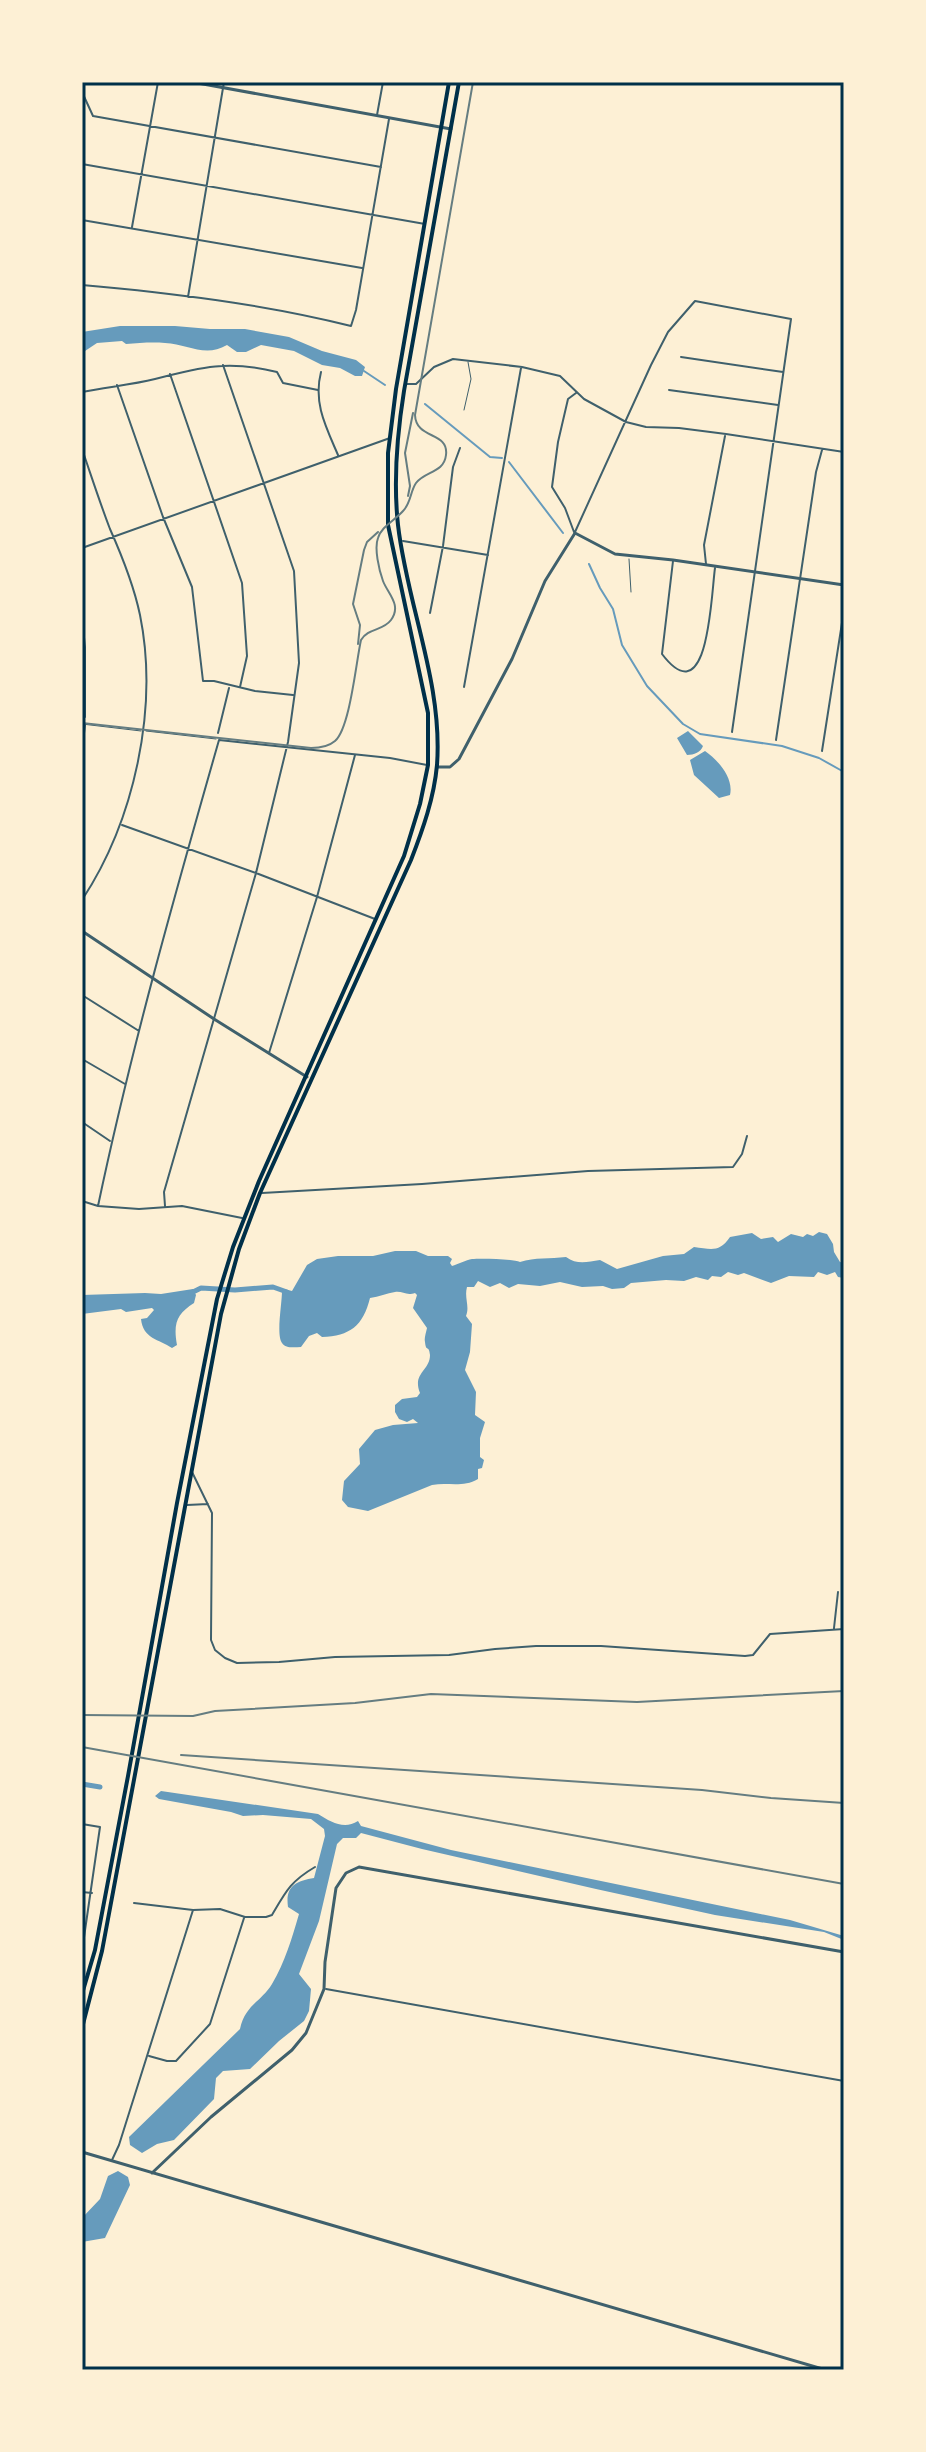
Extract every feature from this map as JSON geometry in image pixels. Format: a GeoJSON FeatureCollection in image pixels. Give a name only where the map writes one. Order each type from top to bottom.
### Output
{"type":"FeatureCollection","features":[{"type":"Feature","properties":{"kind":"main road"},"geometry":{"type":"LineString","coordinates":[[82,2028],[102,1951],[136,1777],[224,1299],[260,1193],[404,856],[428,765],[426,696],[388,525],[387,469],[449,82]]}},
{"type":"Feature","properties":{"kind":"main road"},"geometry":{"type":"LineString","coordinates":[[82,1994],[95,1950],[177,1503],[222,1281],[243,1218],[411,860],[430,804],[437,767],[435,706],[400,540],[397,437],[459,82]]}},
{"type":"Feature","properties":{"kind":"main road"},"geometry":{"type":"LineString","coordinates":[[428,765],[437,767]]}},
{"type":"Feature","properties":{"kind":"street"},"geometry":{"type":"LineString","coordinates":[[82,85],[88,82]]}},
{"type":"Feature","properties":{"kind":"street"},"geometry":{"type":"LineString","coordinates":[[132,229],[158,82]]}},
{"type":"Feature","properties":{"kind":"street"},"geometry":{"type":"LineString","coordinates":[[192,82],[223,85],[451,129]]}},
{"type":"Feature","properties":{"kind":"street"},"geometry":{"type":"LineString","coordinates":[[377,116],[383,82]]}},
{"type":"Feature","properties":{"kind":"street"},"geometry":{"type":"LineString","coordinates":[[188,297],[223,85]]}},
{"type":"Feature","properties":{"kind":"street"},"geometry":{"type":"LineString","coordinates":[[82,92],[93,116],[381,167]]}},
{"type":"Feature","properties":{"kind":"street"},"geometry":{"type":"LineString","coordinates":[[82,285],[291,311],[351,326],[390,118]]}},
{"type":"Feature","properties":{"kind":"street"},"geometry":{"type":"LineString","coordinates":[[82,164],[426,224]]}},
{"type":"Feature","properties":{"kind":"street"},"geometry":{"type":"LineString","coordinates":[[82,220],[363,268]]}},
{"type":"Feature","properties":{"kind":"street"},"geometry":{"type":"LineString","coordinates":[[437,767],[454,765],[476,726],[512,659],[545,581],[575,533],[668,332],[695,301],[791,319],[732,732]]}},
{"type":"Feature","properties":{"kind":"street"},"geometry":{"type":"LineString","coordinates":[[681,357],[784,372]]}},
{"type":"Feature","properties":{"kind":"street"},"geometry":{"type":"LineString","coordinates":[[405,384],[416,384],[444,361],[468,360],[522,367],[560,376],[576,393],[626,422],[844,452]]}},
{"type":"Feature","properties":{"kind":"street"},"geometry":{"type":"LineString","coordinates":[[82,392],[212,365],[259,367],[277,372],[283,383],[318,390]]}},
{"type":"Feature","properties":{"kind":"street"},"geometry":{"type":"LineString","coordinates":[[165,1206],[164,1192],[256,873],[286,747],[299,663],[294,571],[223,365]]}},
{"type":"Feature","properties":{"kind":"street"},"geometry":{"type":"LineString","coordinates":[[464,687],[522,367]]}},
{"type":"Feature","properties":{"kind":"street"},"geometry":{"type":"LineString","coordinates":[[321,372],[318,390],[324,425],[338,455]]}},
{"type":"Feature","properties":{"kind":"street"},"geometry":{"type":"LineString","coordinates":[[170,374],[242,583],[247,656],[240,687]]}},
{"type":"Feature","properties":{"kind":"street"},"geometry":{"type":"LineString","coordinates":[[117,385],[163,517],[192,587],[203,681],[294,695]]}},
{"type":"Feature","properties":{"kind":"street"},"geometry":{"type":"LineString","coordinates":[[669,390],[779,405]]}},
{"type":"Feature","properties":{"kind":"street"},"geometry":{"type":"LineString","coordinates":[[576,393],[568,399],[552,487],[575,533],[606,551],[628,556],[844,585]]}},
{"type":"Feature","properties":{"kind":"street"},"geometry":{"type":"LineString","coordinates":[[706,565],[704,545],[726,434]]}},
{"type":"Feature","properties":{"kind":"street"},"geometry":{"type":"LineString","coordinates":[[82,548],[390,438]]}},
{"type":"Feature","properties":{"kind":"street"},"geometry":{"type":"LineString","coordinates":[[430,613],[443,546],[453,467],[460,448]]}},
{"type":"Feature","properties":{"kind":"street"},"geometry":{"type":"LineString","coordinates":[[776,740],[822,448]]}},
{"type":"Feature","properties":{"kind":"street"},"geometry":{"type":"LineString","coordinates":[[82,449],[140,617],[147,677],[143,731],[120,824],[109,852],[82,900]]}},
{"type":"Feature","properties":{"kind":"street"},"geometry":{"type":"LineString","coordinates":[[400,540],[489,556]]}},
{"type":"Feature","properties":{"kind":"street"},"geometry":{"type":"LineString","coordinates":[[673,560],[662,654],[683,672],[696,668],[706,636],[715,566]]}},
{"type":"Feature","properties":{"kind":"street"},"geometry":{"type":"LineString","coordinates":[[822,751],[844,610]]}},
{"type":"Feature","properties":{"kind":"street"},"geometry":{"type":"LineString","coordinates":[[82,618],[85,717]]}},
{"type":"Feature","properties":{"kind":"street"},"geometry":{"type":"LineString","coordinates":[[218,733],[230,686]]}},
{"type":"Feature","properties":{"kind":"street"},"geometry":{"type":"LineString","coordinates":[[82,750],[83,725]]}},
{"type":"Feature","properties":{"kind":"street"},"geometry":{"type":"LineString","coordinates":[[98,1206],[111,1142],[219,740],[428,765]]}},
{"type":"Feature","properties":{"kind":"street"},"geometry":{"type":"LineString","coordinates":[[268,1054],[317,897],[355,755]]}},
{"type":"Feature","properties":{"kind":"street"},"geometry":{"type":"LineString","coordinates":[[120,824],[376,920]]}},
{"type":"Feature","properties":{"kind":"street"},"geometry":{"type":"LineString","coordinates":[[82,931],[308,1078]]}},
{"type":"Feature","properties":{"kind":"street"},"geometry":{"type":"LineString","coordinates":[[82,995],[140,1032]]}},
{"type":"Feature","properties":{"kind":"street"},"geometry":{"type":"LineString","coordinates":[[82,1059],[126,1085]]}},
{"type":"Feature","properties":{"kind":"street"},"geometry":{"type":"LineString","coordinates":[[82,1122],[111,1142]]}},
{"type":"Feature","properties":{"kind":"street"},"geometry":{"type":"LineString","coordinates":[[260,1193],[588,1171],[733,1167],[742,1154],[747,1136]]}},
{"type":"Feature","properties":{"kind":"street"},"geometry":{"type":"LineString","coordinates":[[82,1201],[98,1206],[139,1209],[165,1206],[196,1208],[243,1218]]}},
{"type":"Feature","properties":{"kind":"street"},"geometry":{"type":"LineString","coordinates":[[192,1471],[212,1513],[211,1640],[215,1650],[237,1663],[449,1655],[536,1646],[601,1646],[745,1656],[753,1655],[760,1649],[770,1634],[844,1629]]}},
{"type":"Feature","properties":{"kind":"street"},"geometry":{"type":"LineString","coordinates":[[186,1505],[209,1504]]}},
{"type":"Feature","properties":{"kind":"street"},"geometry":{"type":"LineString","coordinates":[[833,1630],[838,1592]]}},
{"type":"Feature","properties":{"kind":"street"},"geometry":{"type":"LineString","coordinates":[[82,1824],[100,1827],[82,1951]]}},
{"type":"Feature","properties":{"kind":"street"},"geometry":{"type":"LineString","coordinates":[[134,1903],[193,1910],[220,1909],[245,1917],[266,1917],[272,1915],[289,1885],[315,1867]]}},
{"type":"Feature","properties":{"kind":"street"},"geometry":{"type":"LineString","coordinates":[[152,2173],[211,2117],[300,2042],[311,2026],[324,1989],[336,1888],[346,1873],[359,1867],[844,1952]]}},
{"type":"Feature","properties":{"kind":"street"},"geometry":{"type":"LineString","coordinates":[[82,1892],[92,1893]]}},
{"type":"Feature","properties":{"kind":"street"},"geometry":{"type":"LineString","coordinates":[[112,2161],[193,1910]]}},
{"type":"Feature","properties":{"kind":"street"},"geometry":{"type":"LineString","coordinates":[[148,2055],[176,2061],[210,2024],[245,1917]]}},
{"type":"Feature","properties":{"kind":"street"},"geometry":{"type":"LineString","coordinates":[[324,1989],[844,2081]]}},
{"type":"Feature","properties":{"kind":"street"},"geometry":{"type":"LineString","coordinates":[[83,2152],[826,2370]]}},
{"type":"Feature","properties":{"kind":"lane"},"geometry":{"type":"LineString","coordinates":[[464,410],[471,379],[468,360]]}},
{"type":"Feature","properties":{"kind":"lane"},"geometry":{"type":"LineString","coordinates":[[628,556],[631,592]]}},
{"type":"Feature","properties":{"kind":"lane"},"geometry":{"type":"LineString","coordinates":[[83,725],[219,740]]}},
{"type":"Feature","properties":{"kind":"water"},"geometry":{"type":"Polygon","coordinates":[[[120,326],[245,329],[289,337],[322,351],[356,360],[365,367],[362,376],[355,376],[294,351],[261,345],[246,352],[237,352],[227,345],[204,350],[173,344],[126,344],[122,341],[97,343],[85,351],[82,349],[82,332],[120,326]]]}},
{"type":"Feature","properties":{"kind":"water"},"geometry":{"type":"Polygon","coordinates":[[[688,731],[703,746],[697,753],[687,755],[677,738],[688,731]]]}},
{"type":"Feature","properties":{"kind":"water"},"geometry":{"type":"Polygon","coordinates":[[[705,751],[720,764],[727,776],[730,795],[719,798],[694,775],[690,760],[705,751]]]}},
{"type":"Feature","properties":{"kind":"water"},"geometry":{"type":"Polygon","coordinates":[[[819,1232],[827,1234],[834,1252],[844,1263],[844,1278],[838,1277],[835,1272],[827,1275],[818,1272],[814,1277],[789,1276],[771,1283],[744,1273],[728,1272],[708,1280],[696,1277],[684,1281],[631,1283],[624,1288],[612,1289],[560,1282],[540,1286],[518,1284],[509,1288],[500,1283],[490,1287],[478,1281],[474,1287],[467,1287],[466,1316],[472,1324],[465,1370],[476,1392],[475,1415],[485,1422],[480,1438],[480,1457],[484,1460],[482,1468],[478,1469],[478,1479],[461,1484],[432,1485],[368,1511],[348,1507],[342,1500],[344,1481],[360,1464],[359,1449],[375,1430],[418,1423],[413,1419],[407,1422],[399,1419],[395,1412],[395,1405],[402,1399],[417,1397],[420,1393],[418,1381],[429,1360],[430,1352],[425,1340],[427,1328],[413,1308],[417,1295],[395,1292],[370,1298],[363,1316],[348,1332],[322,1337],[317,1333],[309,1336],[301,1347],[286,1346],[280,1339],[282,1291],[292,1291],[307,1265],[317,1259],[416,1251],[428,1256],[448,1256],[452,1259],[452,1266],[472,1259],[520,1262],[566,1257],[578,1262],[600,1260],[617,1269],[663,1256],[684,1254],[694,1247],[718,1248],[730,1237],[752,1233],[761,1239],[773,1237],[778,1242],[791,1234],[803,1237],[819,1232]]]}},
{"type":"Feature","properties":{"kind":"water"},"geometry":{"type":"Polygon","coordinates":[[[193,1289],[196,1295],[194,1303],[178,1320],[177,1345],[172,1348],[152,1338],[142,1326],[141,1319],[147,1318],[154,1310],[152,1308],[82,1314],[82,1295],[161,1294],[193,1289]]]}},
{"type":"Feature","properties":{"kind":"water"},"geometry":{"type":"Polygon","coordinates":[[[161,1791],[318,1814],[343,1825],[358,1821],[361,1826],[451,1850],[790,1920],[844,1936],[844,1940],[824,1932],[715,1915],[596,1889],[361,1833],[356,1838],[343,1838],[337,1844],[319,1921],[299,1974],[311,1989],[309,2011],[304,2021],[250,2069],[223,2071],[216,2078],[214,2099],[174,2140],[157,2144],[142,2153],[130,2145],[129,2137],[240,2029],[249,2009],[272,1984],[299,1914],[288,1907],[288,1894],[297,1883],[314,1878],[325,1836],[324,1829],[311,1819],[243,1816],[159,1799],[155,1796],[161,1791]]]}},
{"type":"Feature","properties":{"kind":"water"},"geometry":{"type":"Polygon","coordinates":[[[118,2171],[128,2177],[130,2185],[105,2238],[82,2242],[82,2218],[100,2199],[108,2176],[118,2171]]]}},
{"type":"Feature","properties":{"kind":"waterway"},"geometry":{"type":"LineString","coordinates":[[364,371],[385,385]]}},
{"type":"Feature","properties":{"kind":"waterway"},"geometry":{"type":"LineString","coordinates":[[425,404],[490,457],[502,458]]}},
{"type":"Feature","properties":{"kind":"waterway"},"geometry":{"type":"LineString","coordinates":[[509,462],[563,533]]}},
{"type":"Feature","properties":{"kind":"waterway"},"geometry":{"type":"LineString","coordinates":[[589,564],[613,609],[622,645],[647,686],[683,724],[700,734],[782,746],[819,758],[844,772]]}},
{"type":"Feature","properties":{"kind":"waterway"},"geometry":{"type":"LineString","coordinates":[[191,1293],[201,1288],[235,1290],[273,1287],[287,1292]]}},
{"type":"Feature","properties":{"kind":"waterway"},"geometry":{"type":"LineString","coordinates":[[82,1784],[100,1787]]}},
{"type":"Feature","properties":{"kind":"tram line"},"geometry":{"type":"LineString","coordinates":[[82,723],[311,748],[330,745],[340,734],[345,723],[361,640],[368,633],[388,624],[394,615],[393,600],[380,571],[378,538],[406,508],[416,483],[445,461],[446,447],[443,442],[421,428],[415,415],[473,82]]}},
{"type":"Feature","properties":{"kind":"tram line"},"geometry":{"type":"LineString","coordinates":[[408,496],[410,486],[405,453],[413,413]]}},
{"type":"Feature","properties":{"kind":"tram line"},"geometry":{"type":"LineString","coordinates":[[358,644],[360,625],[353,604],[364,550],[367,542],[378,532]]}},
{"type":"Feature","properties":{"kind":"railway"},"geometry":{"type":"LineString","coordinates":[[82,1715],[193,1716],[215,1711],[355,1703],[431,1694],[637,1702],[844,1691]]}},
{"type":"Feature","properties":{"kind":"railway"},"geometry":{"type":"LineString","coordinates":[[82,1747],[844,1884]]}},
{"type":"Feature","properties":{"kind":"railway"},"geometry":{"type":"LineString","coordinates":[[181,1755],[702,1790],[844,1803]]}}]}
